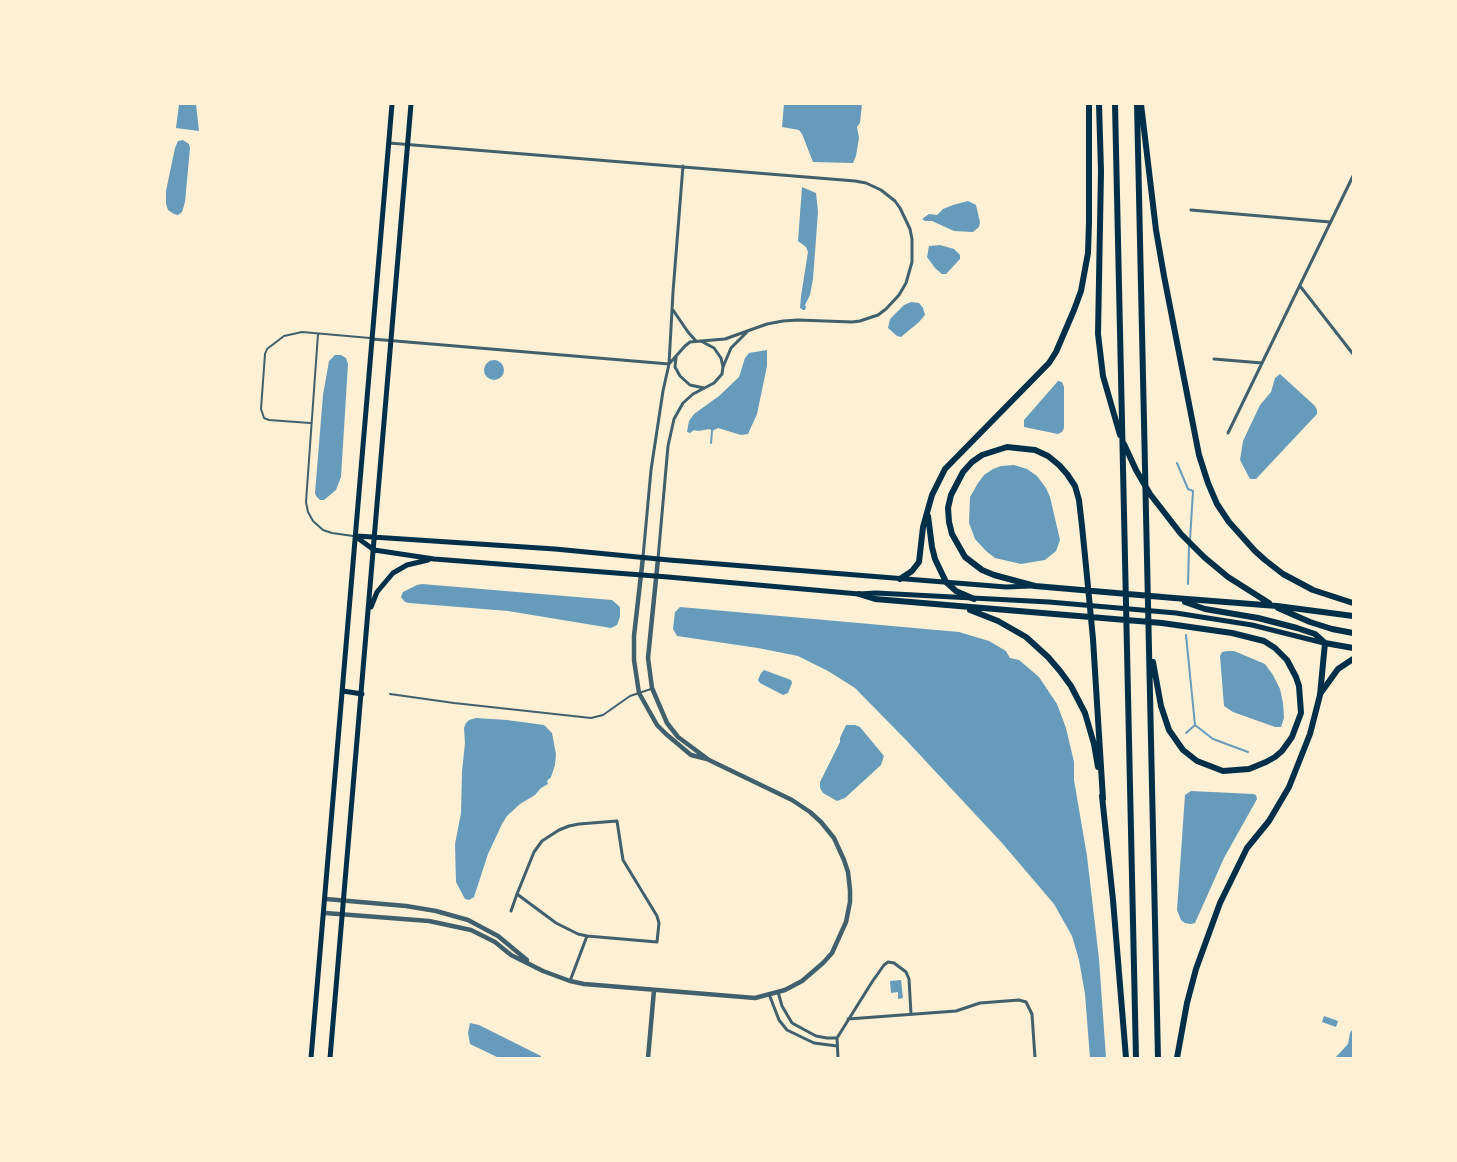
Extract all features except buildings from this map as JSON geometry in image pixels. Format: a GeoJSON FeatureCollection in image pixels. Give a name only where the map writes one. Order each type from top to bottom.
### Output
{"type":"FeatureCollection","features":[{"type":"Feature","properties":{"kind":"highway"},"geometry":{"type":"LineString","coordinates":[[900,579],[912,571],[919,562],[923,527],[935,487],[945,469],[1049,363],[1056,352],[1074,310],[1081,291],[1088,252],[1090,222],[1088,104]]}},
{"type":"Feature","properties":{"kind":"highway"},"geometry":{"type":"LineString","coordinates":[[1099,104],[1101,181],[1098,325],[1101,364],[1109,401],[1128,454],[1150,494],[1181,534],[1228,577],[1266,601],[1310,622],[1353,634]]}},
{"type":"Feature","properties":{"kind":"highway"},"geometry":{"type":"LineString","coordinates":[[1114,104],[1136,1058]]}},
{"type":"Feature","properties":{"kind":"highway"},"geometry":{"type":"LineString","coordinates":[[1139,104],[1158,1058]]}},
{"type":"Feature","properties":{"kind":"highway"},"geometry":{"type":"LineString","coordinates":[[1139,104],[1164,276],[1199,455],[1208,483],[1229,522],[1265,560],[1284,574],[1307,587],[1331,597],[1353,603]]}},
{"type":"Feature","properties":{"kind":"highway"},"geometry":{"type":"LineString","coordinates":[[1126,1058],[1103,799],[1093,639],[1086,566],[1079,500],[1075,486],[1068,474],[1048,456],[1035,450],[1007,447],[982,455],[963,472],[951,494],[948,508],[952,534],[965,557],[982,570],[994,575],[1034,586],[1174,598],[1269,605],[1353,616]]}},
{"type":"Feature","properties":{"kind":"highway"},"geometry":{"type":"LineString","coordinates":[[928,512],[935,559],[946,582],[956,591],[974,599]]}},
{"type":"Feature","properties":{"kind":"highway"},"geometry":{"type":"LineString","coordinates":[[859,594],[875,599],[1162,623],[1232,633],[1264,641],[1275,648],[1287,660],[1296,677],[1301,695],[1299,721],[1292,737],[1282,751],[1266,762],[1240,771],[1223,771],[1190,756],[1176,741],[1163,714],[1157,690],[1149,631]]}},
{"type":"Feature","properties":{"kind":"highway"},"geometry":{"type":"LineString","coordinates":[[1174,598],[1206,608],[1297,628],[1314,634],[1325,643],[1353,648]]}},
{"type":"Feature","properties":{"kind":"highway"},"geometry":{"type":"LineString","coordinates":[[957,606],[980,613],[1014,630],[1036,646],[1060,671],[1071,686],[1085,713],[1094,744],[1103,799]]}},
{"type":"Feature","properties":{"kind":"highway"},"geometry":{"type":"LineString","coordinates":[[1178,1058],[1187,1003],[1196,969],[1213,920],[1248,848],[1269,822],[1295,774],[1310,734],[1320,695],[1325,643]]}},
{"type":"Feature","properties":{"kind":"highway"},"geometry":{"type":"LineString","coordinates":[[1320,695],[1338,669],[1353,659]]}},
{"type":"Feature","properties":{"kind":"main road"},"geometry":{"type":"LineString","coordinates":[[311,1058],[325,913],[392,104]]}},
{"type":"Feature","properties":{"kind":"main road"},"geometry":{"type":"LineString","coordinates":[[330,1058],[344,914],[411,104]]}},
{"type":"Feature","properties":{"kind":"main road"},"geometry":{"type":"LineString","coordinates":[[355,536],[375,536],[1006,587],[1034,586]]}},
{"type":"Feature","properties":{"kind":"main road"},"geometry":{"type":"LineString","coordinates":[[355,536],[374,550],[434,559],[859,594],[1050,602],[1211,617],[1325,643]]}},
{"type":"Feature","properties":{"kind":"main road"},"geometry":{"type":"LineString","coordinates":[[368,613],[377,592],[393,572],[415,562],[434,559]]}},
{"type":"Feature","properties":{"kind":"main road"},"geometry":{"type":"LineString","coordinates":[[343,692],[362,694]]}},
{"type":"Feature","properties":{"kind":"street"},"geometry":{"type":"LineString","coordinates":[[389,143],[855,181],[866,183],[881,190],[900,208],[908,222],[912,239],[912,262],[902,290],[895,300],[878,314],[860,321],[798,320],[767,324],[718,341],[696,341],[685,346],[669,364]]}},
{"type":"Feature","properties":{"kind":"street"},"geometry":{"type":"LineString","coordinates":[[325,913],[429,922],[461,927],[482,935],[511,955],[570,982],[740,998],[754,998],[778,992],[802,981],[832,953],[846,922],[850,902],[848,872],[834,838],[810,812],[792,800],[709,760],[691,755],[657,724],[639,693],[634,660],[640,575],[651,470],[669,364],[683,166]]}},
{"type":"Feature","properties":{"kind":"street"},"geometry":{"type":"LineString","coordinates":[[1228,433],[1353,176]]}},
{"type":"Feature","properties":{"kind":"street"},"geometry":{"type":"LineString","coordinates":[[1191,210],[1330,222]]}},
{"type":"Feature","properties":{"kind":"street"},"geometry":{"type":"LineString","coordinates":[[1300,286],[1353,354]]}},
{"type":"Feature","properties":{"kind":"street"},"geometry":{"type":"LineString","coordinates":[[673,309],[696,341]]}},
{"type":"Feature","properties":{"kind":"street"},"geometry":{"type":"LineString","coordinates":[[709,760],[679,738],[667,723],[652,688],[648,658],[668,446],[674,419],[683,403],[693,394],[714,383],[722,374],[731,348],[747,332]]}},
{"type":"Feature","properties":{"kind":"street"},"geometry":{"type":"LineString","coordinates":[[372,339],[669,364]]}},
{"type":"Feature","properties":{"kind":"street"},"geometry":{"type":"LineString","coordinates":[[701,341],[714,348],[723,367]]}},
{"type":"Feature","properties":{"kind":"street"},"geometry":{"type":"LineString","coordinates":[[676,356],[675,367],[680,376],[690,385],[704,388]]}},
{"type":"Feature","properties":{"kind":"street"},"geometry":{"type":"LineString","coordinates":[[1214,359],[1262,363]]}},
{"type":"Feature","properties":{"kind":"street"},"geometry":{"type":"LineString","coordinates":[[511,911],[517,894],[534,852],[542,841],[559,830],[579,824],[617,821],[622,860],[657,916],[659,923],[657,942],[587,936],[560,926],[517,894]]}},
{"type":"Feature","properties":{"kind":"street"},"geometry":{"type":"LineString","coordinates":[[326,898],[406,906],[436,911],[468,920],[498,936],[531,965]]}},
{"type":"Feature","properties":{"kind":"street"},"geometry":{"type":"LineString","coordinates":[[570,982],[587,936]]}},
{"type":"Feature","properties":{"kind":"street"},"geometry":{"type":"LineString","coordinates":[[838,1058],[837,1038],[884,965],[888,962],[894,963],[906,972],[909,979],[911,1014]]}},
{"type":"Feature","properties":{"kind":"street"},"geometry":{"type":"LineString","coordinates":[[648,1058],[654,990]]}},
{"type":"Feature","properties":{"kind":"street"},"geometry":{"type":"LineString","coordinates":[[778,992],[782,1006],[792,1023],[816,1036],[837,1038]]}},
{"type":"Feature","properties":{"kind":"street"},"geometry":{"type":"LineString","coordinates":[[769,994],[779,1020],[787,1030],[814,1043],[836,1046]]}},
{"type":"Feature","properties":{"kind":"street"},"geometry":{"type":"LineString","coordinates":[[848,1019],[956,1011],[987,1002],[1018,1000],[1026,1002],[1032,1014],[1035,1058]]}},
{"type":"Feature","properties":{"kind":"lane"},"geometry":{"type":"LineString","coordinates":[[311,423],[264,418],[261,409],[267,348],[284,336],[302,332],[372,339]]}},
{"type":"Feature","properties":{"kind":"lane"},"geometry":{"type":"LineString","coordinates":[[318,334],[306,502],[308,512],[323,530],[355,536]]}},
{"type":"Feature","properties":{"kind":"lane"},"geometry":{"type":"LineString","coordinates":[[390,694],[591,718],[603,715],[630,696],[652,688]]}},
{"type":"Feature","properties":{"kind":"water"},"geometry":{"type":"Polygon","coordinates":[[[179,104],[196,104],[199,131],[176,128],[179,104]]]}},
{"type":"Feature","properties":{"kind":"water"},"geometry":{"type":"Polygon","coordinates":[[[784,104],[862,104],[860,123],[857,127],[859,138],[853,163],[813,162],[799,130],[782,127],[784,104]]]}},
{"type":"Feature","properties":{"kind":"water"},"geometry":{"type":"Polygon","coordinates":[[[183,140],[189,144],[190,148],[185,202],[182,212],[178,215],[168,210],[166,191],[175,148],[178,141],[183,140]]]}},
{"type":"Feature","properties":{"kind":"water"},"geometry":{"type":"Polygon","coordinates":[[[802,187],[816,193],[818,212],[813,279],[805,310],[800,308],[808,252],[806,247],[798,241],[802,187]]]}},
{"type":"Feature","properties":{"kind":"water"},"geometry":{"type":"Polygon","coordinates":[[[968,201],[976,205],[980,222],[979,227],[973,232],[954,231],[932,221],[922,219],[929,214],[937,215],[943,209],[968,201]]]}},
{"type":"Feature","properties":{"kind":"water"},"geometry":{"type":"Polygon","coordinates":[[[940,245],[954,249],[960,255],[960,259],[946,274],[942,274],[935,268],[927,257],[929,246],[940,245]]]}},
{"type":"Feature","properties":{"kind":"water"},"geometry":{"type":"Polygon","coordinates":[[[911,302],[919,303],[925,315],[901,337],[897,336],[888,328],[890,319],[904,305],[911,302]]]}},
{"type":"Feature","properties":{"kind":"water"},"geometry":{"type":"Polygon","coordinates":[[[767,350],[767,366],[757,414],[748,434],[741,435],[718,428],[712,431],[710,429],[687,432],[689,421],[694,414],[719,396],[739,377],[745,358],[749,353],[767,350]]]}},
{"type":"Feature","properties":{"kind":"water"},"geometry":{"type":"Polygon","coordinates":[[[335,355],[341,355],[346,358],[348,364],[341,477],[336,490],[324,500],[320,500],[315,493],[323,395],[329,361],[335,355]]]}},
{"type":"Feature","properties":{"kind":"water"},"geometry":{"type":"Polygon","coordinates":[[[494,360],[501,363],[504,370],[501,377],[494,380],[487,377],[484,370],[487,363],[494,360]]]}},
{"type":"Feature","properties":{"kind":"water"},"geometry":{"type":"Polygon","coordinates":[[[1280,374],[1315,406],[1317,414],[1256,479],[1250,479],[1240,460],[1243,441],[1260,405],[1271,392],[1275,378],[1280,374]]]}},
{"type":"Feature","properties":{"kind":"water"},"geometry":{"type":"Polygon","coordinates":[[[1058,381],[1062,382],[1064,387],[1064,428],[1062,432],[1058,434],[1024,427],[1024,420],[1058,381]]]}},
{"type":"Feature","properties":{"kind":"water"},"geometry":{"type":"Polygon","coordinates":[[[1014,465],[1027,469],[1037,476],[1050,497],[1060,540],[1056,551],[1045,560],[1021,564],[995,558],[975,539],[969,523],[970,497],[984,475],[1001,466],[1014,465]]]}},
{"type":"Feature","properties":{"kind":"water"},"geometry":{"type":"Polygon","coordinates":[[[422,584],[612,600],[620,607],[620,617],[617,625],[611,628],[508,611],[405,602],[401,597],[403,592],[422,584]]]}},
{"type":"Feature","properties":{"kind":"water"},"geometry":{"type":"Polygon","coordinates":[[[680,607],[959,632],[989,641],[1006,651],[1010,658],[1019,660],[1039,677],[1057,704],[1066,728],[1074,762],[1074,780],[1087,856],[1099,959],[1106,1058],[1090,1058],[1085,994],[1079,960],[1072,936],[1054,904],[1002,843],[906,740],[855,688],[828,671],[798,656],[677,636],[673,629],[675,612],[680,607]]]}},
{"type":"Feature","properties":{"kind":"water"},"geometry":{"type":"Polygon","coordinates":[[[1234,651],[1265,664],[1273,675],[1280,689],[1283,703],[1284,718],[1281,727],[1275,727],[1233,712],[1224,706],[1220,656],[1222,652],[1234,651]]]}},
{"type":"Feature","properties":{"kind":"water"},"geometry":{"type":"Polygon","coordinates":[[[764,670],[791,680],[792,683],[788,693],[783,695],[760,683],[758,680],[764,670]]]}},
{"type":"Feature","properties":{"kind":"water"},"geometry":{"type":"Polygon","coordinates":[[[476,718],[544,725],[552,733],[556,754],[555,765],[551,777],[547,781],[548,784],[520,804],[507,816],[502,824],[488,854],[474,897],[469,900],[465,899],[456,882],[455,844],[461,813],[465,743],[464,728],[469,720],[476,718]]]}},
{"type":"Feature","properties":{"kind":"water"},"geometry":{"type":"Polygon","coordinates":[[[846,725],[860,727],[884,756],[881,765],[845,798],[837,801],[823,793],[820,788],[820,782],[840,742],[846,725]]]}},
{"type":"Feature","properties":{"kind":"water"},"geometry":{"type":"Polygon","coordinates":[[[1191,791],[1253,794],[1256,795],[1257,799],[1224,858],[1195,923],[1190,924],[1181,920],[1177,910],[1185,795],[1191,791]]]}},
{"type":"Feature","properties":{"kind":"water"},"geometry":{"type":"Polygon","coordinates":[[[901,980],[903,998],[898,999],[898,992],[891,993],[890,981],[901,980]]]}},
{"type":"Feature","properties":{"kind":"water"},"geometry":{"type":"Polygon","coordinates":[[[1324,1016],[1338,1021],[1336,1027],[1322,1022],[1324,1016]]]}},
{"type":"Feature","properties":{"kind":"water"},"geometry":{"type":"Polygon","coordinates":[[[470,1023],[479,1025],[541,1056],[541,1058],[499,1058],[470,1044],[468,1033],[470,1023]]]}},
{"type":"Feature","properties":{"kind":"water"},"geometry":{"type":"Polygon","coordinates":[[[1353,1028],[1353,1058],[1335,1058],[1348,1044],[1353,1028]]]}},
{"type":"Feature","properties":{"kind":"waterway"},"geometry":{"type":"LineString","coordinates":[[711,443],[712,431]]}},
{"type":"Feature","properties":{"kind":"waterway"},"geometry":{"type":"LineString","coordinates":[[1177,463],[1188,489],[1193,491],[1190,540]]}},
{"type":"Feature","properties":{"kind":"waterway"},"geometry":{"type":"LineString","coordinates":[[1188,584],[1189,545]]}},
{"type":"Feature","properties":{"kind":"waterway"},"geometry":{"type":"LineString","coordinates":[[1186,635],[1195,725],[1213,739],[1248,752]]}},
{"type":"Feature","properties":{"kind":"waterway"},"geometry":{"type":"LineString","coordinates":[[1186,733],[1195,725]]}}]}
